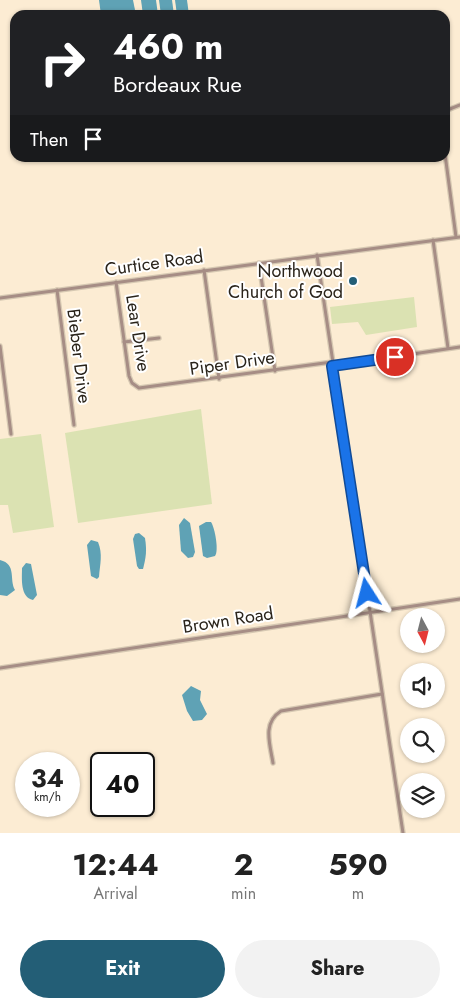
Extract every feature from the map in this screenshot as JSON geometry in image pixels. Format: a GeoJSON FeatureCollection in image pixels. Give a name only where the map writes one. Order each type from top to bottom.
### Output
{"type":"FeatureCollection","features":[{"type":"Feature","properties":{"kind":"street"},"geometry":{"type":"LineString","coordinates":[[446,162],[458,237]]}},
{"type":"Feature","properties":{"kind":"street","name":"Curtice Road"},"geometry":{"type":"LineString","coordinates":[[0,298],[458,237]]}},
{"type":"Feature","properties":{"kind":"street"},"geometry":{"type":"LineString","coordinates":[[433,240],[448,348]]}},
{"type":"Feature","properties":{"kind":"street"},"geometry":{"type":"LineString","coordinates":[[317,255],[403,833]]}},
{"type":"Feature","properties":{"kind":"street"},"geometry":{"type":"LineString","coordinates":[[259,263],[275,371]]}},
{"type":"Feature","properties":{"kind":"street"},"geometry":{"type":"LineString","coordinates":[[204,270],[219,379]]}},
{"type":"Feature","properties":{"kind":"street","name":"Lear Drive"},"geometry":{"type":"LineString","coordinates":[[116,282],[129,376],[136,386]]}},
{"type":"Feature","properties":{"kind":"street","name":"Bieber Drive"},"geometry":{"type":"LineString","coordinates":[[57,290],[74,425]]}},
{"type":"Feature","properties":{"kind":"street"},"geometry":{"type":"LineString","coordinates":[[124,342],[159,338]]}},
{"type":"Feature","properties":{"kind":"street"},"geometry":{"type":"LineString","coordinates":[[0,346],[11,434]]}},
{"type":"Feature","properties":{"kind":"street","name":"Piper Drive"},"geometry":{"type":"LineString","coordinates":[[136,386],[148,388],[460,346]]}},
{"type":"Feature","properties":{"kind":"street","name":"Brown Road"},"geometry":{"type":"LineString","coordinates":[[0,668],[460,599]]}},
{"type":"Feature","properties":{"kind":"street"},"geometry":{"type":"LineString","coordinates":[[273,763],[269,727],[273,717],[281,710],[382,694]]}},
{"type":"Feature","properties":{"kind":"green space"},"geometry":{"type":"Polygon","coordinates":[[[414,297],[417,327],[366,335],[358,322],[332,324],[330,307],[414,297]]]}},
{"type":"Feature","properties":{"kind":"green space"},"geometry":{"type":"Polygon","coordinates":[[[201,409],[212,504],[78,523],[65,433],[201,409]]]}},
{"type":"Feature","properties":{"kind":"green space"},"geometry":{"type":"Polygon","coordinates":[[[41,434],[54,527],[13,533],[8,505],[0,505],[0,439],[41,434]]]}},
{"type":"Feature","properties":{"kind":"water"},"geometry":{"type":"Polygon","coordinates":[[[99,0],[133,0],[135,10],[100,10],[99,0]]]}},
{"type":"Feature","properties":{"kind":"water"},"geometry":{"type":"Polygon","coordinates":[[[141,0],[156,0],[157,10],[142,10],[141,0]]]}},
{"type":"Feature","properties":{"kind":"water"},"geometry":{"type":"Polygon","coordinates":[[[159,0],[172,0],[173,10],[160,10],[159,0]]]}},
{"type":"Feature","properties":{"kind":"water"},"geometry":{"type":"Polygon","coordinates":[[[175,0],[187,0],[188,10],[176,10],[175,0]]]}},
{"type":"Feature","properties":{"kind":"water"},"geometry":{"type":"Polygon","coordinates":[[[184,518],[190,523],[195,552],[193,557],[188,558],[181,551],[179,525],[184,518]]]}},
{"type":"Feature","properties":{"kind":"water"},"geometry":{"type":"Polygon","coordinates":[[[206,522],[211,522],[217,545],[215,556],[207,558],[203,556],[199,526],[206,522]]]}},
{"type":"Feature","properties":{"kind":"water"},"geometry":{"type":"Polygon","coordinates":[[[139,533],[145,538],[146,543],[143,569],[139,569],[137,566],[133,539],[135,534],[139,533]]]}},
{"type":"Feature","properties":{"kind":"water"},"geometry":{"type":"Polygon","coordinates":[[[91,540],[98,542],[100,551],[101,559],[99,577],[97,579],[91,576],[87,545],[91,540]]]}},
{"type":"Feature","properties":{"kind":"water"},"geometry":{"type":"Polygon","coordinates":[[[0,560],[9,565],[11,569],[15,590],[7,596],[0,595],[0,560]]]}},
{"type":"Feature","properties":{"kind":"water"},"geometry":{"type":"Polygon","coordinates":[[[26,563],[31,564],[37,595],[33,600],[26,595],[22,582],[22,568],[26,563]]]}},
{"type":"Feature","properties":{"kind":"water"},"geometry":{"type":"Polygon","coordinates":[[[191,686],[201,691],[200,700],[207,714],[202,720],[193,721],[187,711],[182,695],[191,686]]]}},
{"type":"Feature","properties":{"kind":"place","name":"Northwood Church of God"},"geometry":{"type":"Point","coordinates":[353,281]}},
{"type":"Feature","properties":{"kind":"route"},"geometry":{"type":"LineString","coordinates":[[367,593],[332,366],[395,357]]}}]}
